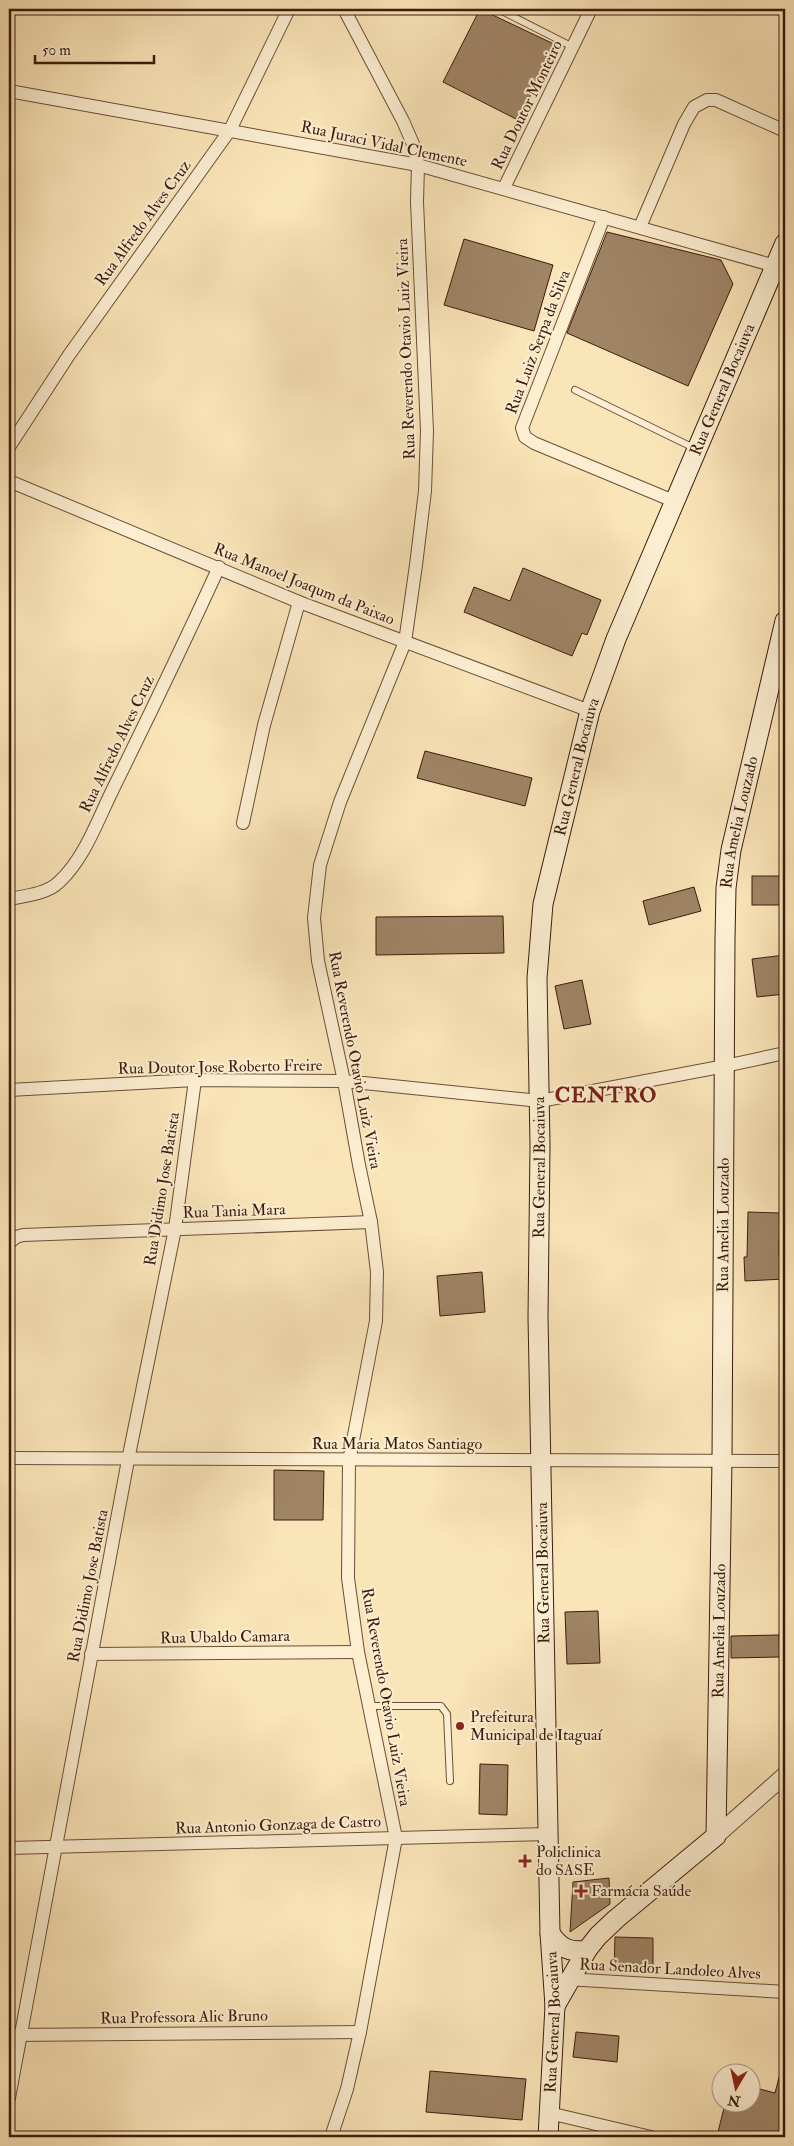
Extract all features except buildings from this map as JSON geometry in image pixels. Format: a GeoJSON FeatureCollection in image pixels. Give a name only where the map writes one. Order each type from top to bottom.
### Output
{"type":"FeatureCollection","features":[{"type":"Feature","properties":{"kind":"main road","name":"Rua General Bocaiuva"},"geometry":{"type":"LineString","coordinates":[[548,2137],[555,2006],[561,1979],[550,1933],[538,1317],[540,1101],[537,978],[543,904],[590,711],[616,638],[676,502],[785,244]]}},
{"type":"Feature","properties":{"kind":"main road","name":"Rua Amelia Louzado"},"geometry":{"type":"LineString","coordinates":[[716,1836],[722,1460],[724,939],[732,850],[785,621]]}},
{"type":"Feature","properties":{"kind":"main road"},"geometry":{"type":"LineString","coordinates":[[561,1979],[616,1919],[716,1836]]}},
{"type":"Feature","properties":{"kind":"main road"},"geometry":{"type":"LineString","coordinates":[[550,1933],[561,1947],[578,1952],[587,1950]]}},
{"type":"Feature","properties":{"kind":"street","name":"Rua Alfredo Alves Cruz"},"geometry":{"type":"LineString","coordinates":[[9,447],[69,354],[230,130],[289,9]]}},
{"type":"Feature","properties":{"kind":"street","name":"Rua Reverendo Otavio Luiz Vieira"},"geometry":{"type":"LineString","coordinates":[[331,2137],[347,2089],[360,2032],[396,1838],[358,1652],[348,1578],[348,1460],[376,1322],[377,1272],[371,1222],[344,1081],[318,961],[314,918],[320,865],[340,802],[405,642],[424,500],[427,431],[417,202],[418,165],[413,144],[403,121],[344,9]]}},
{"type":"Feature","properties":{"kind":"street","name":"Rua Doutor Monteiro"},"geometry":{"type":"LineString","coordinates":[[504,188],[592,9]]}},
{"type":"Feature","properties":{"kind":"street","name":"Rua Juraci Vidal Clemente"},"geometry":{"type":"LineString","coordinates":[[9,91],[418,165],[775,266]]}},
{"type":"Feature","properties":{"kind":"street"},"geometry":{"type":"LineString","coordinates":[[640,227],[684,124],[694,107],[707,100],[716,100],[785,131]]}},
{"type":"Feature","properties":{"kind":"street","name":"Rua Luiz Serpa da Silva"},"geometry":{"type":"LineString","coordinates":[[604,217],[522,428],[525,437],[534,443],[676,502]]}},
{"type":"Feature","properties":{"kind":"street","name":"Rua Manoel Joaqum da Paixao"},"geometry":{"type":"LineString","coordinates":[[9,481],[299,602],[590,711]]}},
{"type":"Feature","properties":{"kind":"street","name":"Rua Alfredo Alves Cruz"},"geometry":{"type":"LineString","coordinates":[[9,900],[40,892],[57,884],[71,869],[158,700],[219,567]]}},
{"type":"Feature","properties":{"kind":"street"},"geometry":{"type":"LineString","coordinates":[[243,823],[264,725],[299,602]]}},
{"type":"Feature","properties":{"kind":"street","name":"Rua Doutor Jose Roberto Freire"},"geometry":{"type":"LineString","coordinates":[[9,1090],[195,1080],[344,1081],[540,1101],[785,1053]]}},
{"type":"Feature","properties":{"kind":"street","name":"Rua Didimo Jose Batista"},"geometry":{"type":"LineString","coordinates":[[9,2098],[15,2035],[54,1847],[128,1460],[175,1229],[195,1080]]}},
{"type":"Feature","properties":{"kind":"street","name":"Rua Tania Mara"},"geometry":{"type":"LineString","coordinates":[[9,1242],[23,1235],[371,1222]]}},
{"type":"Feature","properties":{"kind":"street","name":"Rua Maria Matos Santiago"},"geometry":{"type":"LineString","coordinates":[[9,1458],[128,1460],[785,1461]]}},
{"type":"Feature","properties":{"kind":"street","name":"Rua Ubaldo Camara"},"geometry":{"type":"LineString","coordinates":[[91,1654],[358,1652]]}},
{"type":"Feature","properties":{"kind":"street"},"geometry":{"type":"LineString","coordinates":[[716,1836],[785,1775]]}},
{"type":"Feature","properties":{"kind":"street","name":"Rua Antonio Gonzaga de Castro"},"geometry":{"type":"LineString","coordinates":[[9,1848],[548,1834]]}},
{"type":"Feature","properties":{"kind":"street","name":"Rua Senador Landoleo Alves"},"geometry":{"type":"LineString","coordinates":[[561,1979],[785,1992]]}},
{"type":"Feature","properties":{"kind":"street","name":"Rua Professora Alic Bruno"},"geometry":{"type":"LineString","coordinates":[[15,2035],[360,2032]]}},
{"type":"Feature","properties":{"kind":"street"},"geometry":{"type":"LineString","coordinates":[[549,2113],[651,2137]]}},
{"type":"Feature","properties":{"kind":"lane"},"geometry":{"type":"LineString","coordinates":[[498,9],[573,47]]}},
{"type":"Feature","properties":{"kind":"lane"},"geometry":{"type":"LineString","coordinates":[[575,390],[698,450]]}},
{"type":"Feature","properties":{"kind":"lane"},"geometry":{"type":"LineString","coordinates":[[369,1706],[440,1706],[447,1714],[450,1781]]}},
{"type":"Feature","properties":{"kind":"place","name":"Prefeitura Municipal de Itaguaí"},"geometry":{"type":"Point","coordinates":[460,1726]}},
{"type":"Feature","properties":{"kind":"place","name":"Policlinica do SASE"},"geometry":{"type":"Point","coordinates":[525,1861]}},
{"type":"Feature","properties":{"kind":"place","name":"Farmácia Saúde"},"geometry":{"type":"Point","coordinates":[581,1891]}},
{"type":"Feature","properties":{"kind":"district","name":"CENTRO"},"geometry":{"type":"Point","coordinates":[606,1095]}}]}
